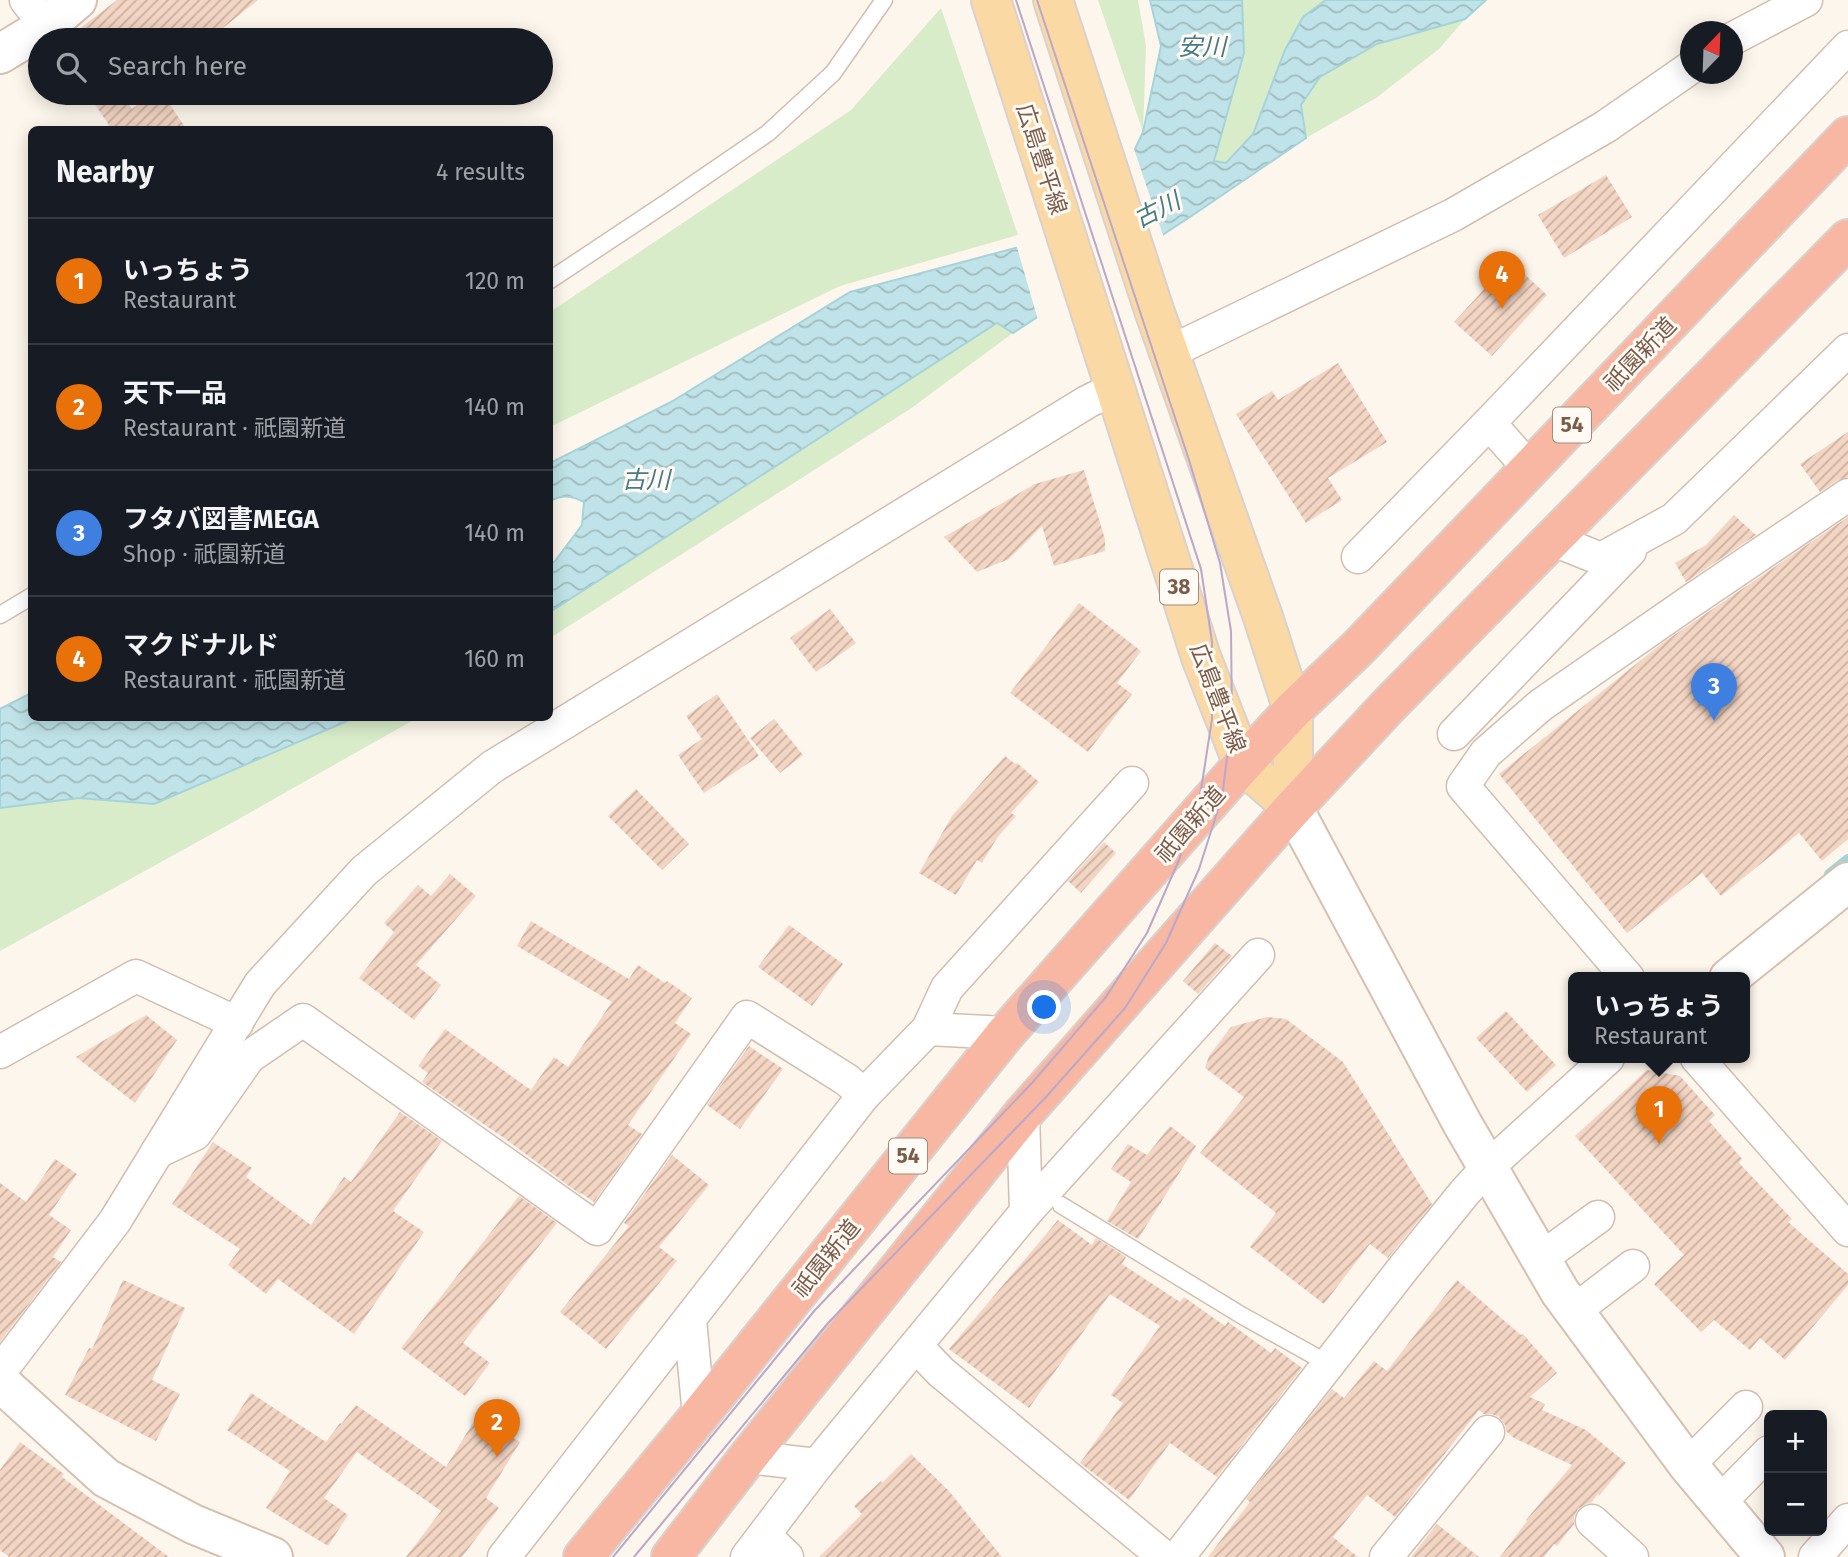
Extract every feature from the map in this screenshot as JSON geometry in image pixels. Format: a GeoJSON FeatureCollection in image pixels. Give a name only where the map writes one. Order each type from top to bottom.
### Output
{"type":"FeatureCollection","features":[{"type":"Feature","properties":{"kind":"highway","name":"祇園新道"},"geometry":{"type":"LineString","coordinates":[[583,1557],[1006,1033],[1243,764],[1293,710],[1359,648],[1848,136]]}},
{"type":"Feature","properties":{"kind":"highway"},"geometry":{"type":"LineString","coordinates":[[671,1557],[1023,1114],[1293,808],[1390,704],[1848,239]]}},
{"type":"Feature","properties":{"kind":"main road","name":"広島豊平線"},"geometry":{"type":"LineString","coordinates":[[991,0],[1201,657],[1243,764],[1293,808]]}},
{"type":"Feature","properties":{"kind":"main road"},"geometry":{"type":"LineString","coordinates":[[1053,0],[1154,310],[1263,617],[1293,710],[1293,808]]}},
{"type":"Feature","properties":{"kind":"street"},"geometry":{"type":"LineString","coordinates":[[0,54],[36,13],[77,0]]}},
{"type":"Feature","properties":{"kind":"street"},"geometry":{"type":"LineString","coordinates":[[1743,26],[1767,0]]}},
{"type":"Feature","properties":{"kind":"street"},"geometry":{"type":"LineString","coordinates":[[1743,32],[1806,0]]}},
{"type":"Feature","properties":{"kind":"street"},"geometry":{"type":"LineString","coordinates":[[1358,557],[1848,47]]}},
{"type":"Feature","properties":{"kind":"street"},"geometry":{"type":"LineString","coordinates":[[1170,352],[1453,215],[1605,127],[1680,75]]}},
{"type":"Feature","properties":{"kind":"street"},"geometry":{"type":"LineString","coordinates":[[1551,539],[1601,559],[1674,519],[1848,350]]}},
{"type":"Feature","properties":{"kind":"street"},"geometry":{"type":"LineString","coordinates":[[0,1372],[115,1221],[260,984],[364,871],[492,767],[1087,402],[1115,388]]}},
{"type":"Feature","properties":{"kind":"street"},"geometry":{"type":"LineString","coordinates":[[1489,423],[1530,469]]}},
{"type":"Feature","properties":{"kind":"street"},"geometry":{"type":"LineString","coordinates":[[1623,972],[1463,786],[1486,753],[1541,705],[1848,495]]}},
{"type":"Feature","properties":{"kind":"street"},"geometry":{"type":"LineString","coordinates":[[1454,734],[1646,535]]}},
{"type":"Feature","properties":{"kind":"street"},"geometry":{"type":"LineString","coordinates":[[504,1557],[864,1095],[928,1029],[947,988],[1132,783]]}},
{"type":"Feature","properties":{"kind":"street"},"geometry":{"type":"LineString","coordinates":[[1293,808],[1462,1123],[1560,1292],[1688,1465],[1765,1557]]}},
{"type":"Feature","properties":{"kind":"street"},"geometry":{"type":"LineString","coordinates":[[1737,972],[1848,882]]}},
{"type":"Feature","properties":{"kind":"street"},"geometry":{"type":"LineString","coordinates":[[787,1557],[755,1546],[817,1465],[1026,1212],[1258,955]]}},
{"type":"Feature","properties":{"kind":"street"},"geometry":{"type":"LineString","coordinates":[[0,1052],[136,976],[237,1023]]}},
{"type":"Feature","properties":{"kind":"street"},"geometry":{"type":"LineString","coordinates":[[157,1152],[195,1134],[249,1057],[303,1020],[597,1229],[747,1017],[847,1080],[864,1095]]}},
{"type":"Feature","properties":{"kind":"street"},"geometry":{"type":"LineString","coordinates":[[928,1029],[1006,1033]]}},
{"type":"Feature","properties":{"kind":"street"},"geometry":{"type":"LineString","coordinates":[[1178,1557],[1405,1266],[1488,1167],[1602,1063]]}},
{"type":"Feature","properties":{"kind":"street"},"geometry":{"type":"LineString","coordinates":[[1701,1063],[1848,1230]]}},
{"type":"Feature","properties":{"kind":"street"},"geometry":{"type":"LineString","coordinates":[[1023,1114],[1026,1212]]}},
{"type":"Feature","properties":{"kind":"street"},"geometry":{"type":"LineString","coordinates":[[1540,1259],[1598,1217]]}},
{"type":"Feature","properties":{"kind":"street"},"geometry":{"type":"LineString","coordinates":[[1574,1311],[1633,1266]]}},
{"type":"Feature","properties":{"kind":"street"},"geometry":{"type":"LineString","coordinates":[[690,1320],[699,1416]]}},
{"type":"Feature","properties":{"kind":"street"},"geometry":{"type":"LineString","coordinates":[[916,1346],[941,1372],[1164,1557]]}},
{"type":"Feature","properties":{"kind":"street"},"geometry":{"type":"LineString","coordinates":[[0,1382],[106,1478],[193,1524],[273,1557]]}},
{"type":"Feature","properties":{"kind":"street"},"geometry":{"type":"LineString","coordinates":[[1688,1465],[1746,1407]]}},
{"type":"Feature","properties":{"kind":"street"},"geometry":{"type":"LineString","coordinates":[[1386,1557],[1488,1432]]}},
{"type":"Feature","properties":{"kind":"street"},"geometry":{"type":"LineString","coordinates":[[1719,1503],[1764,1456]]}},
{"type":"Feature","properties":{"kind":"street"},"geometry":{"type":"LineString","coordinates":[[748,1457],[817,1465]]}},
{"type":"Feature","properties":{"kind":"street"},"geometry":{"type":"LineString","coordinates":[[1815,1557],[1848,1520]]}},
{"type":"Feature","properties":{"kind":"street"},"geometry":{"type":"LineString","coordinates":[[1592,1521],[1632,1557]]}},
{"type":"Feature","properties":{"kind":"lane"},"geometry":{"type":"LineString","coordinates":[[553,278],[768,133],[833,73],[884,0]]}},
{"type":"Feature","properties":{"kind":"lane"},"geometry":{"type":"LineString","coordinates":[[0,615],[28,598]]}},
{"type":"Feature","properties":{"kind":"lane"},"geometry":{"type":"LineString","coordinates":[[1061,1205],[1241,1315],[1329,1364]]}},
{"type":"Feature","properties":{"kind":"green space"},"geometry":{"type":"Polygon","coordinates":[[[1098,0],[1138,0],[1146,46],[1143,132],[1098,0]]]}},
{"type":"Feature","properties":{"kind":"green space"},"geometry":{"type":"Polygon","coordinates":[[[1242,0],[1326,0],[1303,17],[1285,50],[1253,134],[1227,163],[1214,162],[1244,53],[1242,0]]]}},
{"type":"Feature","properties":{"kind":"green space"},"geometry":{"type":"Polygon","coordinates":[[[941,8],[1018,235],[840,286],[553,426],[553,310],[851,110],[941,8]]]}},
{"type":"Feature","properties":{"kind":"green space"},"geometry":{"type":"Polygon","coordinates":[[[1465,19],[1439,49],[1376,98],[1306,138],[1301,105],[1320,77],[1377,44],[1465,19]]]}},
{"type":"Feature","properties":{"kind":"green space"},"geometry":{"type":"Polygon","coordinates":[[[997,322],[1013,333],[910,409],[553,636],[553,610],[997,322]]]}},
{"type":"Feature","properties":{"kind":"green space"},"geometry":{"type":"Polygon","coordinates":[[[347,721],[412,721],[0,951],[0,808],[79,798],[154,804],[347,721]]]}},
{"type":"Feature","properties":{"kind":"water","name":"古川"},"geometry":{"type":"Polygon","coordinates":[[[1150,0],[1242,0],[1244,53],[1214,161],[1226,163],[1253,134],[1285,50],[1303,17],[1326,0],[1486,0],[1465,19],[1377,44],[1320,77],[1301,105],[1306,138],[1013,333],[997,323],[553,610],[553,562],[582,525],[584,502],[567,497],[553,500],[553,461],[671,402],[850,292],[1068,234],[1111,200],[1143,132],[1161,46],[1150,0]]]}},
{"type":"Feature","properties":{"kind":"water"},"geometry":{"type":"Polygon","coordinates":[[[28,695],[28,721],[347,721],[154,804],[79,798],[0,808],[0,709],[28,695]]]}},
{"type":"Feature","properties":{"kind":"pier"},"geometry":{"type":"Polygon","coordinates":[[[1133,146],[1164,238],[1038,320],[1016,244],[1067,231],[1108,198],[1133,146]]]}},
{"type":"Feature","properties":{"kind":"building"},"geometry":{"type":"Polygon","coordinates":[[[117,0],[258,0],[223,28],[81,28],[117,0]]]}},
{"type":"Feature","properties":{"kind":"building"},"geometry":{"type":"Polygon","coordinates":[[[95,105],[129,105],[132,109],[138,105],[170,105],[184,126],[108,126],[95,105]]]}},
{"type":"Feature","properties":{"kind":"building"},"geometry":{"type":"Polygon","coordinates":[[[1606,175],[1632,217],[1564,258],[1538,215],[1606,175]]]}},
{"type":"Feature","properties":{"kind":"building"},"geometry":{"type":"Polygon","coordinates":[[[1510,261],[1547,295],[1492,356],[1454,322],[1510,261]]]}},
{"type":"Feature","properties":{"kind":"building"},"geometry":{"type":"Polygon","coordinates":[[[1338,363],[1387,442],[1328,478],[1342,500],[1306,523],[1236,414],[1272,391],[1278,400],[1338,363]]]}},
{"type":"Feature","properties":{"kind":"building"},"geometry":{"type":"Polygon","coordinates":[[[1848,432],[1848,477],[1820,492],[1800,464],[1848,432]]]}},
{"type":"Feature","properties":{"kind":"building"},"geometry":{"type":"Polygon","coordinates":[[[1084,470],[1105,539],[1105,551],[1054,566],[1042,526],[1009,559],[977,572],[944,537],[1035,484],[1084,470]]]}},
{"type":"Feature","properties":{"kind":"building"},"geometry":{"type":"Polygon","coordinates":[[[1734,515],[1756,535],[1686,582],[1675,563],[1706,545],[1734,515]]]}},
{"type":"Feature","properties":{"kind":"building"},"geometry":{"type":"Polygon","coordinates":[[[1848,517],[1848,839],[1822,861],[1799,833],[1721,896],[1702,873],[1627,933],[1499,774],[1661,644],[1848,517]]]}},
{"type":"Feature","properties":{"kind":"building"},"geometry":{"type":"Polygon","coordinates":[[[1079,603],[1141,651],[1117,683],[1132,694],[1088,752],[1010,693],[1079,603]]]}},
{"type":"Feature","properties":{"kind":"building"},"geometry":{"type":"Polygon","coordinates":[[[830,609],[856,643],[816,672],[790,638],[830,609]]]}},
{"type":"Feature","properties":{"kind":"building"},"geometry":{"type":"Polygon","coordinates":[[[717,694],[759,756],[704,793],[678,755],[702,739],[686,716],[717,694]]]}},
{"type":"Feature","properties":{"kind":"building"},"geometry":{"type":"Polygon","coordinates":[[[774,719],[803,755],[780,773],[750,738],[774,719]]]}},
{"type":"Feature","properties":{"kind":"building"},"geometry":{"type":"Polygon","coordinates":[[[1005,756],[1039,782],[1011,813],[1016,816],[997,838],[982,863],[977,860],[956,895],[919,873],[952,816],[1005,756]]]}},
{"type":"Feature","properties":{"kind":"building"},"geometry":{"type":"Polygon","coordinates":[[[636,789],[689,844],[662,870],[608,816],[636,789]]]}},
{"type":"Feature","properties":{"kind":"building"},"geometry":{"type":"Polygon","coordinates":[[[1104,842],[1116,853],[1081,893],[1068,881],[1104,842]]]}},
{"type":"Feature","properties":{"kind":"building"},"geometry":{"type":"Polygon","coordinates":[[[450,874],[476,896],[416,965],[441,985],[414,1020],[359,978],[394,932],[384,923],[418,885],[431,896],[450,874]]]}},
{"type":"Feature","properties":{"kind":"building"},"geometry":{"type":"Polygon","coordinates":[[[531,921],[629,979],[638,965],[692,998],[675,1023],[691,1034],[628,1125],[642,1134],[594,1202],[422,1082],[428,1073],[418,1066],[445,1029],[531,1090],[554,1057],[568,1067],[612,1002],[517,946],[531,921]]]}},
{"type":"Feature","properties":{"kind":"building"},"geometry":{"type":"Polygon","coordinates":[[[789,925],[843,964],[812,1006],[758,967],[789,925]]]}},
{"type":"Feature","properties":{"kind":"building"},"geometry":{"type":"Polygon","coordinates":[[[1215,943],[1232,956],[1198,994],[1183,981],[1215,943]]]}},
{"type":"Feature","properties":{"kind":"building"},"geometry":{"type":"Polygon","coordinates":[[[1506,1011],[1556,1065],[1527,1092],[1476,1038],[1506,1011]]]}},
{"type":"Feature","properties":{"kind":"building"},"geometry":{"type":"Polygon","coordinates":[[[146,1015],[177,1040],[135,1103],[76,1057],[146,1015]]]}},
{"type":"Feature","properties":{"kind":"building"},"geometry":{"type":"Polygon","coordinates":[[[1267,1017],[1286,1019],[1343,1062],[1432,1204],[1388,1258],[1370,1244],[1324,1304],[1250,1247],[1276,1213],[1200,1153],[1244,1097],[1205,1068],[1209,1056],[1231,1027],[1267,1017]]]}},
{"type":"Feature","properties":{"kind":"building"},"geometry":{"type":"Polygon","coordinates":[[[749,1046],[783,1069],[740,1129],[707,1105],[749,1046]]]}},
{"type":"Feature","properties":{"kind":"building"},"geometry":{"type":"Polygon","coordinates":[[[1647,1070],[1680,1076],[1715,1115],[1709,1121],[1742,1159],[1739,1163],[1792,1219],[1788,1222],[1848,1274],[1848,1285],[1785,1360],[1760,1338],[1750,1350],[1714,1320],[1701,1332],[1654,1284],[1684,1255],[1575,1136],[1647,1070]]]}},
{"type":"Feature","properties":{"kind":"building"},"geometry":{"type":"Polygon","coordinates":[[[400,1112],[442,1141],[393,1211],[424,1232],[354,1334],[278,1279],[266,1294],[228,1265],[240,1249],[172,1204],[213,1142],[252,1168],[246,1177],[311,1225],[344,1177],[351,1182],[400,1112]]]}},
{"type":"Feature","properties":{"kind":"building"},"geometry":{"type":"Polygon","coordinates":[[[1170,1126],[1196,1146],[1138,1239],[1107,1221],[1131,1182],[1111,1169],[1128,1144],[1147,1155],[1170,1126]]]}},
{"type":"Feature","properties":{"kind":"building"},"geometry":{"type":"Polygon","coordinates":[[[672,1155],[709,1185],[659,1247],[677,1261],[606,1349],[560,1312],[629,1226],[624,1223],[672,1155]]]}},
{"type":"Feature","properties":{"kind":"building"},"geometry":{"type":"Polygon","coordinates":[[[55,1159],[77,1174],[49,1215],[71,1230],[53,1257],[61,1262],[0,1342],[0,1183],[26,1202],[55,1159]]]}},
{"type":"Feature","properties":{"kind":"building"},"geometry":{"type":"Polygon","coordinates":[[[519,1196],[557,1223],[463,1343],[490,1363],[465,1396],[401,1348],[519,1196]]]}},
{"type":"Feature","properties":{"kind":"building"},"geometry":{"type":"Polygon","coordinates":[[[1058,1220],[1092,1245],[1096,1238],[1126,1257],[1122,1264],[1180,1302],[1184,1297],[1225,1326],[1228,1322],[1271,1353],[1275,1348],[1302,1368],[1217,1477],[1170,1443],[1129,1500],[1080,1463],[1123,1403],[1111,1395],[1160,1326],[1110,1294],[1029,1408],[949,1349],[1058,1220]]]}},
{"type":"Feature","properties":{"kind":"building"},"geometry":{"type":"Polygon","coordinates":[[[123,1280],[185,1308],[152,1380],[180,1394],[156,1441],[65,1395],[89,1348],[92,1349],[123,1280]]]}},
{"type":"Feature","properties":{"kind":"building"},"geometry":{"type":"Polygon","coordinates":[[[1457,1280],[1523,1334],[1557,1373],[1530,1397],[1545,1404],[1542,1410],[1586,1430],[1626,1463],[1599,1496],[1598,1494],[1591,1503],[1578,1509],[1574,1524],[1557,1546],[1554,1544],[1544,1557],[1500,1557],[1526,1520],[1572,1465],[1514,1438],[1506,1431],[1499,1417],[1484,1414],[1479,1410],[1395,1517],[1367,1495],[1333,1537],[1358,1557],[1208,1557],[1250,1502],[1246,1499],[1332,1389],[1344,1398],[1374,1361],[1387,1371],[1457,1280]]]}},
{"type":"Feature","properties":{"kind":"building"},"geometry":{"type":"Polygon","coordinates":[[[251,1393],[326,1442],[356,1405],[446,1467],[485,1403],[510,1418],[502,1431],[520,1442],[486,1498],[499,1508],[462,1557],[406,1557],[441,1511],[357,1452],[324,1498],[348,1515],[328,1546],[266,1508],[290,1471],[227,1430],[251,1393]]]}},
{"type":"Feature","properties":{"kind":"building"},"geometry":{"type":"Polygon","coordinates":[[[20,1442],[169,1557],[9,1557],[0,1550],[0,1470],[20,1442]]]}},
{"type":"Feature","properties":{"kind":"building"},"geometry":{"type":"Polygon","coordinates":[[[911,1454],[949,1491],[1002,1557],[819,1557],[862,1514],[854,1506],[911,1454]]]}},
{"type":"Feature","properties":{"kind":"building"},"geometry":{"type":"Polygon","coordinates":[[[1437,1524],[1479,1557],[1411,1557],[1437,1524]]]}},
{"type":"Feature","properties":{"kind":"waterway"},"geometry":{"type":"LineString","coordinates":[[1829,874],[1848,859]]}},
{"type":"Feature","properties":{"kind":"tram line"},"geometry":{"type":"LineString","coordinates":[[613,1557],[815,1310],[1032,1083],[1106,997],[1147,933],[1179,860],[1201,790],[1212,719],[1212,642],[1201,569],[1016,0]]}},
{"type":"Feature","properties":{"kind":"tram line"},"geometry":{"type":"LineString","coordinates":[[634,1557],[828,1323],[1046,1097],[1125,1008],[1166,943],[1199,869],[1222,797],[1232,720],[1231,631],[1220,563],[1189,460],[1037,0]]}},
{"type":"Feature","properties":{"kind":"place","name":"マクドナルド"},"geometry":{"type":"Point","coordinates":[1502,309]}},
{"type":"Feature","properties":{"kind":"place","name":"フタバ図書MEGA"},"geometry":{"type":"Point","coordinates":[1714,721]}},
{"type":"Feature","properties":{"kind":"place","name":"いっちょう"},"geometry":{"type":"Point","coordinates":[1659,1144]}},
{"type":"Feature","properties":{"kind":"place","name":"天下一品"},"geometry":{"type":"Point","coordinates":[497,1457]}},
{"type":"Feature","properties":{"kind":"water label","name":"安川"},"geometry":{"type":"Point","coordinates":[1202,47]}}]}
